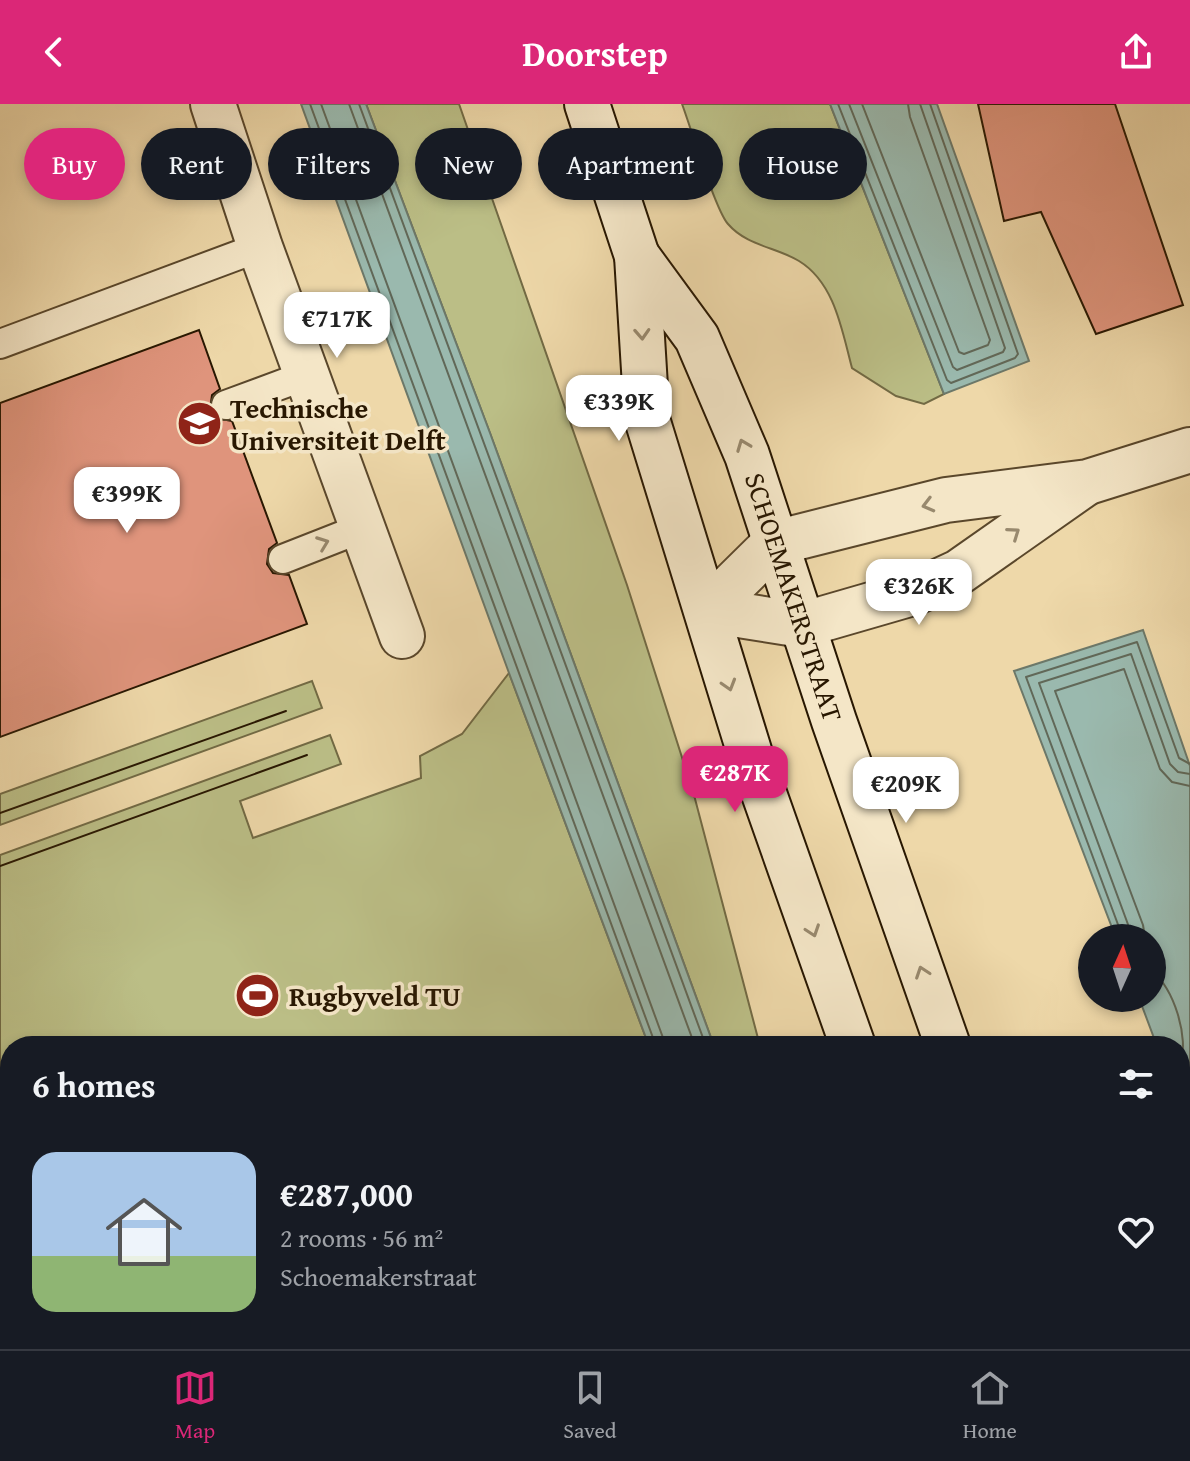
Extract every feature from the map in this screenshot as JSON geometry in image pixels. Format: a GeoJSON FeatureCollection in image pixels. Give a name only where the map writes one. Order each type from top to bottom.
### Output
{"type":"FeatureCollection","features":[{"type":"Feature","properties":{"kind":"main road"},"geometry":{"type":"LineString","coordinates":[[213,104],[260,247],[402,636]]}},
{"type":"Feature","properties":{"kind":"main road","name":"SCHOEMAKERSTRAAT"},"geometry":{"type":"LineString","coordinates":[[587,104],[637,256],[647,419],[750,754],[849,1036]]}},
{"type":"Feature","properties":{"kind":"main road","name":"SCHOEMAKERSTRAAT"},"geometry":{"type":"LineString","coordinates":[[637,256],[697,338],[747,455],[802,625],[945,1036]]}},
{"type":"Feature","properties":{"kind":"main road"},"geometry":{"type":"LineString","coordinates":[[707,610],[775,543],[946,500],[1088,482],[1190,450]]}},
{"type":"Feature","properties":{"kind":"main road"},"geometry":{"type":"LineString","coordinates":[[707,610],[802,625],[916,592],[959,572],[1088,482]]}},
{"type":"Feature","properties":{"kind":"lane"},"geometry":{"type":"LineString","coordinates":[[0,344],[260,247]]}},
{"type":"Feature","properties":{"kind":"lane"},"geometry":{"type":"LineString","coordinates":[[226,405],[307,375]]}},
{"type":"Feature","properties":{"kind":"lane"},"geometry":{"type":"LineString","coordinates":[[283,559],[362,528]]}},
{"type":"Feature","properties":{"kind":"green space"},"geometry":{"type":"Polygon","coordinates":[[[366,104],[459,104],[467,128],[415,128],[415,200],[493,200],[627,585],[694,795],[757,1036],[710,1036],[399,192],[399,128],[375,128],[366,104]]]}},
{"type":"Feature","properties":{"kind":"green space"},"geometry":{"type":"Polygon","coordinates":[[[682,104],[830,104],[839,128],[739,128],[739,200],[867,198],[944,394],[924,404],[896,396],[852,368],[835,309],[811,270],[790,256],[744,237],[723,216],[716,200],[723,200],[723,128],[690,128],[682,104]]]}},
{"type":"Feature","properties":{"kind":"green space"},"geometry":{"type":"Polygon","coordinates":[[[509,673],[645,1036],[0,1036],[0,855],[330,735],[341,764],[240,801],[253,838],[421,778],[420,756],[462,734],[509,673]]]}},
{"type":"Feature","properties":{"kind":"green space"},"geometry":{"type":"Polygon","coordinates":[[[312,681],[322,708],[0,825],[0,794],[312,681]]]}},
{"type":"Feature","properties":{"kind":"water"},"geometry":{"type":"Polygon","coordinates":[[[301,104],[366,104],[375,128],[310,128],[301,104]]]}},
{"type":"Feature","properties":{"kind":"water"},"geometry":{"type":"Polygon","coordinates":[[[830,104],[937,104],[1029,361],[944,394],[867,198],[867,128],[839,128],[830,104]]]}},
{"type":"Feature","properties":{"kind":"water"},"geometry":{"type":"Polygon","coordinates":[[[399,192],[710,1036],[645,1036],[336,200],[399,200],[399,192]]]}},
{"type":"Feature","properties":{"kind":"water"},"geometry":{"type":"Polygon","coordinates":[[[1143,630],[1190,766],[1190,1036],[1153,1036],[1144,1012],[1166,1012],[1166,924],[1111,924],[1014,671],[1143,630]]]}},
{"type":"Feature","properties":{"kind":"building"},"geometry":{"type":"Polygon","coordinates":[[[978,104],[1115,104],[1183,305],[1096,334],[1041,212],[1004,221],[978,104]]]}},
{"type":"Feature","properties":{"kind":"building"},"geometry":{"type":"Polygon","coordinates":[[[199,330],[220,389],[212,395],[210,410],[216,418],[232,421],[277,543],[269,549],[267,564],[273,573],[289,575],[307,624],[0,737],[0,403],[199,330]]]}},
{"type":"Feature","properties":{"kind":"tram line"},"geometry":{"type":"LineString","coordinates":[[0,813],[286,711]]}},
{"type":"Feature","properties":{"kind":"tram line"},"geometry":{"type":"LineString","coordinates":[[0,866],[307,755]]}},
{"type":"Feature","properties":{"kind":"place","name":"Technische Universiteit Delft"},"geometry":{"type":"Point","coordinates":[199,424]}},
{"type":"Feature","properties":{"kind":"place","name":"Rugbyveld TU"},"geometry":{"type":"Point","coordinates":[258,996]}}]}
